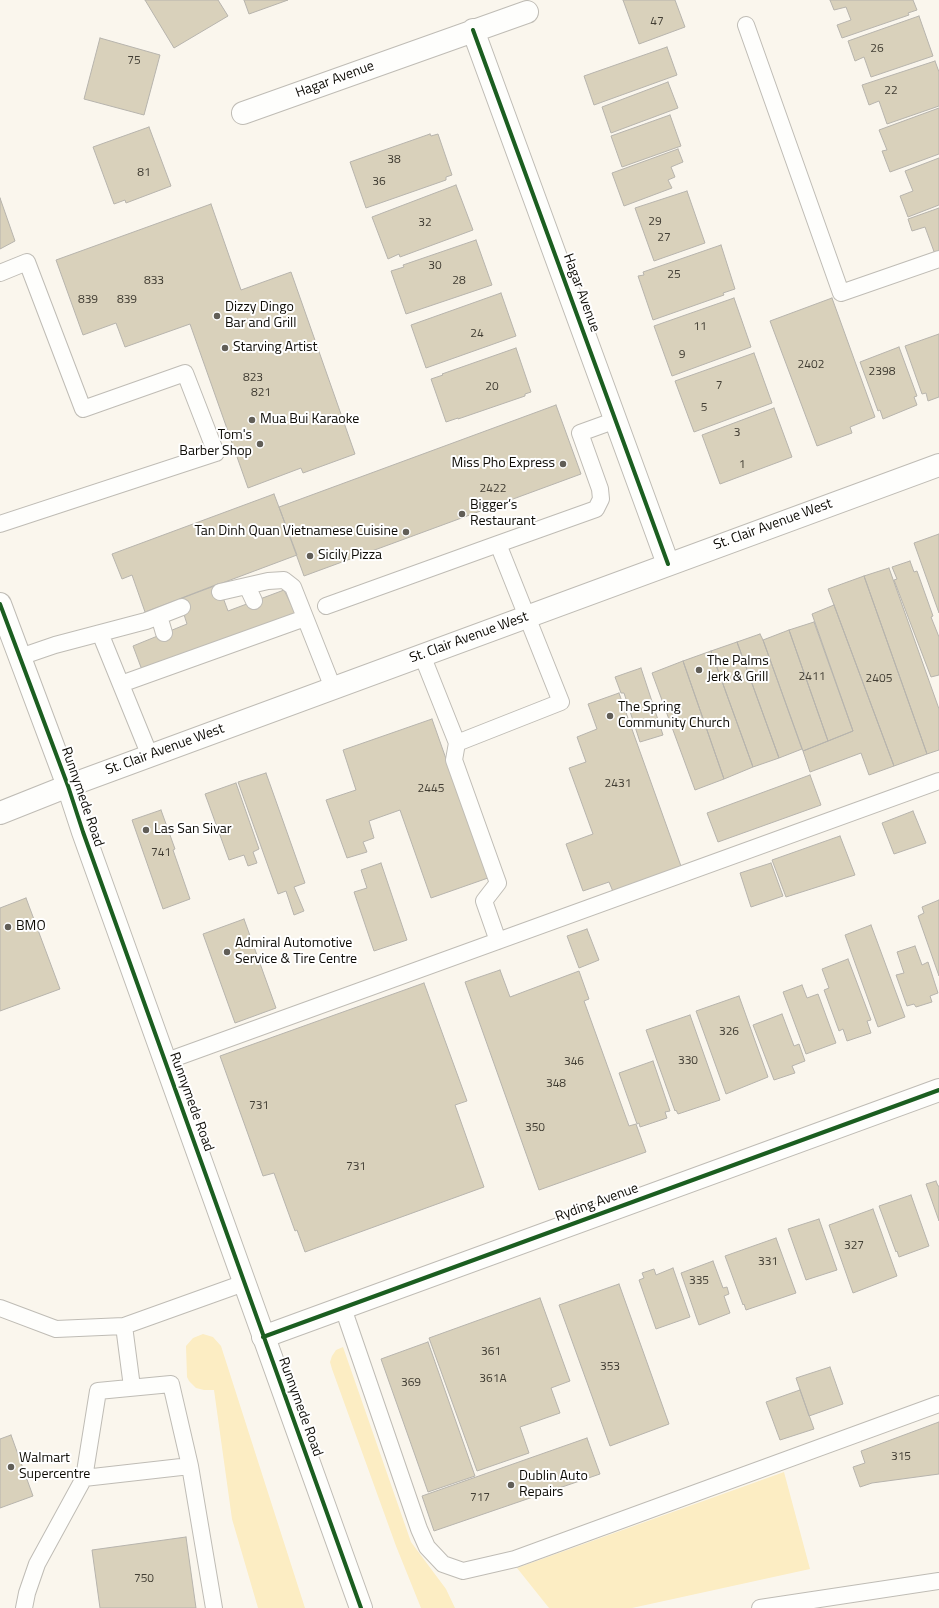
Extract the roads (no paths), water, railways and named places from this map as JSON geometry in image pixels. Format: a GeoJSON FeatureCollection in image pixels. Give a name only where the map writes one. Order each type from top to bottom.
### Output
{"type":"FeatureCollection","features":[{"type":"Feature","properties":{"kind":"street","name":"Hagar Avenue"},"geometry":{"type":"LineString","coordinates":[[243,113],[526,12]]}},
{"type":"Feature","properties":{"kind":"street","name":"Hagar Avenue"},"geometry":{"type":"LineString","coordinates":[[474,30],[668,564]]}},
{"type":"Feature","properties":{"kind":"street","name":"St. Clair Avenue West"},"geometry":{"type":"LineString","coordinates":[[0,813],[68,786],[939,465]]}},
{"type":"Feature","properties":{"kind":"street","name":"Runnymede Road"},"geometry":{"type":"LineString","coordinates":[[0,604],[68,786],[164,1062],[360,1608]]}},
{"type":"Feature","properties":{"kind":"street","name":"Ryding Avenue"},"geometry":{"type":"LineString","coordinates":[[263,1337],[939,1090]]}},
{"type":"Feature","properties":{"kind":"lane"},"geometry":{"type":"LineString","coordinates":[[746,25],[840,292],[939,258]]}},
{"type":"Feature","properties":{"kind":"lane"},"geometry":{"type":"LineString","coordinates":[[0,273],[28,262],[83,409],[185,373],[216,453],[0,524]]}},
{"type":"Feature","properties":{"kind":"lane"},"geometry":{"type":"LineString","coordinates":[[326,606],[596,508],[601,499],[600,489],[580,433],[616,420]]}},
{"type":"Feature","properties":{"kind":"lane"},"geometry":{"type":"LineString","coordinates":[[457,743],[561,702],[498,544]]}},
{"type":"Feature","properties":{"kind":"lane"},"geometry":{"type":"LineString","coordinates":[[220,592],[268,581],[284,580],[293,588],[334,688]]}},
{"type":"Feature","properties":{"kind":"lane"},"geometry":{"type":"LineString","coordinates":[[247,586],[254,601]]}},
{"type":"Feature","properties":{"kind":"lane"},"geometry":{"type":"LineString","coordinates":[[20,657],[55,645],[159,616],[182,607]]}},
{"type":"Feature","properties":{"kind":"lane"},"geometry":{"type":"LineString","coordinates":[[159,616],[164,633]]}},
{"type":"Feature","properties":{"kind":"lane"},"geometry":{"type":"LineString","coordinates":[[121,684],[175,662],[305,618]]}},
{"type":"Feature","properties":{"kind":"lane"},"geometry":{"type":"LineString","coordinates":[[100,633],[150,756]]}},
{"type":"Feature","properties":{"kind":"lane"},"geometry":{"type":"LineString","coordinates":[[422,655],[457,743],[454,760],[498,884],[484,901],[498,941]]}},
{"type":"Feature","properties":{"kind":"lane"},"geometry":{"type":"LineString","coordinates":[[164,1062],[939,781]]}},
{"type":"Feature","properties":{"kind":"lane"},"geometry":{"type":"LineString","coordinates":[[0,1308],[56,1329],[124,1326],[244,1283]]}},
{"type":"Feature","properties":{"kind":"lane"},"geometry":{"type":"LineString","coordinates":[[343,1308],[427,1547],[443,1564],[463,1571],[515,1559],[939,1404]]}},
{"type":"Feature","properties":{"kind":"lane"},"geometry":{"type":"LineString","coordinates":[[124,1326],[132,1387]]}},
{"type":"Feature","properties":{"kind":"lane"},"geometry":{"type":"LineString","coordinates":[[24,1608],[27,1593],[37,1564],[84,1478],[98,1391],[171,1384],[190,1466],[214,1608]]}},
{"type":"Feature","properties":{"kind":"lane"},"geometry":{"type":"LineString","coordinates":[[84,1478],[190,1466]]}},
{"type":"Feature","properties":{"kind":"lane"},"geometry":{"type":"LineString","coordinates":[[760,1608],[939,1581]]}},
{"type":"Feature","properties":{"kind":"place","name":"Dizzy Dingo Bar and Grill"},"geometry":{"type":"Point","coordinates":[217,316]}},
{"type":"Feature","properties":{"kind":"place","name":"Starving Artist"},"geometry":{"type":"Point","coordinates":[225,348]}},
{"type":"Feature","properties":{"kind":"place","name":"Mua Bui Karaoke"},"geometry":{"type":"Point","coordinates":[252,420]}},
{"type":"Feature","properties":{"kind":"place","name":"Tom's Barber Shop"},"geometry":{"type":"Point","coordinates":[260,444]}},
{"type":"Feature","properties":{"kind":"place","name":"Miss Pho Express"},"geometry":{"type":"Point","coordinates":[563,464]}},
{"type":"Feature","properties":{"kind":"place","name":"Bigger’s Restaurant"},"geometry":{"type":"Point","coordinates":[462,514]}},
{"type":"Feature","properties":{"kind":"place","name":"Tan Dinh Quan Vietnamese Cuisine"},"geometry":{"type":"Point","coordinates":[406,532]}},
{"type":"Feature","properties":{"kind":"place","name":"Sicily Pizza"},"geometry":{"type":"Point","coordinates":[310,556]}},
{"type":"Feature","properties":{"kind":"place","name":"The Palms Jerk & Grill"},"geometry":{"type":"Point","coordinates":[699,670]}},
{"type":"Feature","properties":{"kind":"place","name":"The Spring Community Church"},"geometry":{"type":"Point","coordinates":[610,716]}},
{"type":"Feature","properties":{"kind":"place","name":"Las San Sivar"},"geometry":{"type":"Point","coordinates":[146,830]}},
{"type":"Feature","properties":{"kind":"place","name":"BMO"},"geometry":{"type":"Point","coordinates":[8,927]}},
{"type":"Feature","properties":{"kind":"place","name":"Admiral Automotive Service & Tire Centre"},"geometry":{"type":"Point","coordinates":[227,952]}},
{"type":"Feature","properties":{"kind":"place","name":"Walmart Supercentre"},"geometry":{"type":"Point","coordinates":[11,1467]}},
{"type":"Feature","properties":{"kind":"place","name":"Dublin Auto Repairs"},"geometry":{"type":"Point","coordinates":[511,1485]}}]}
